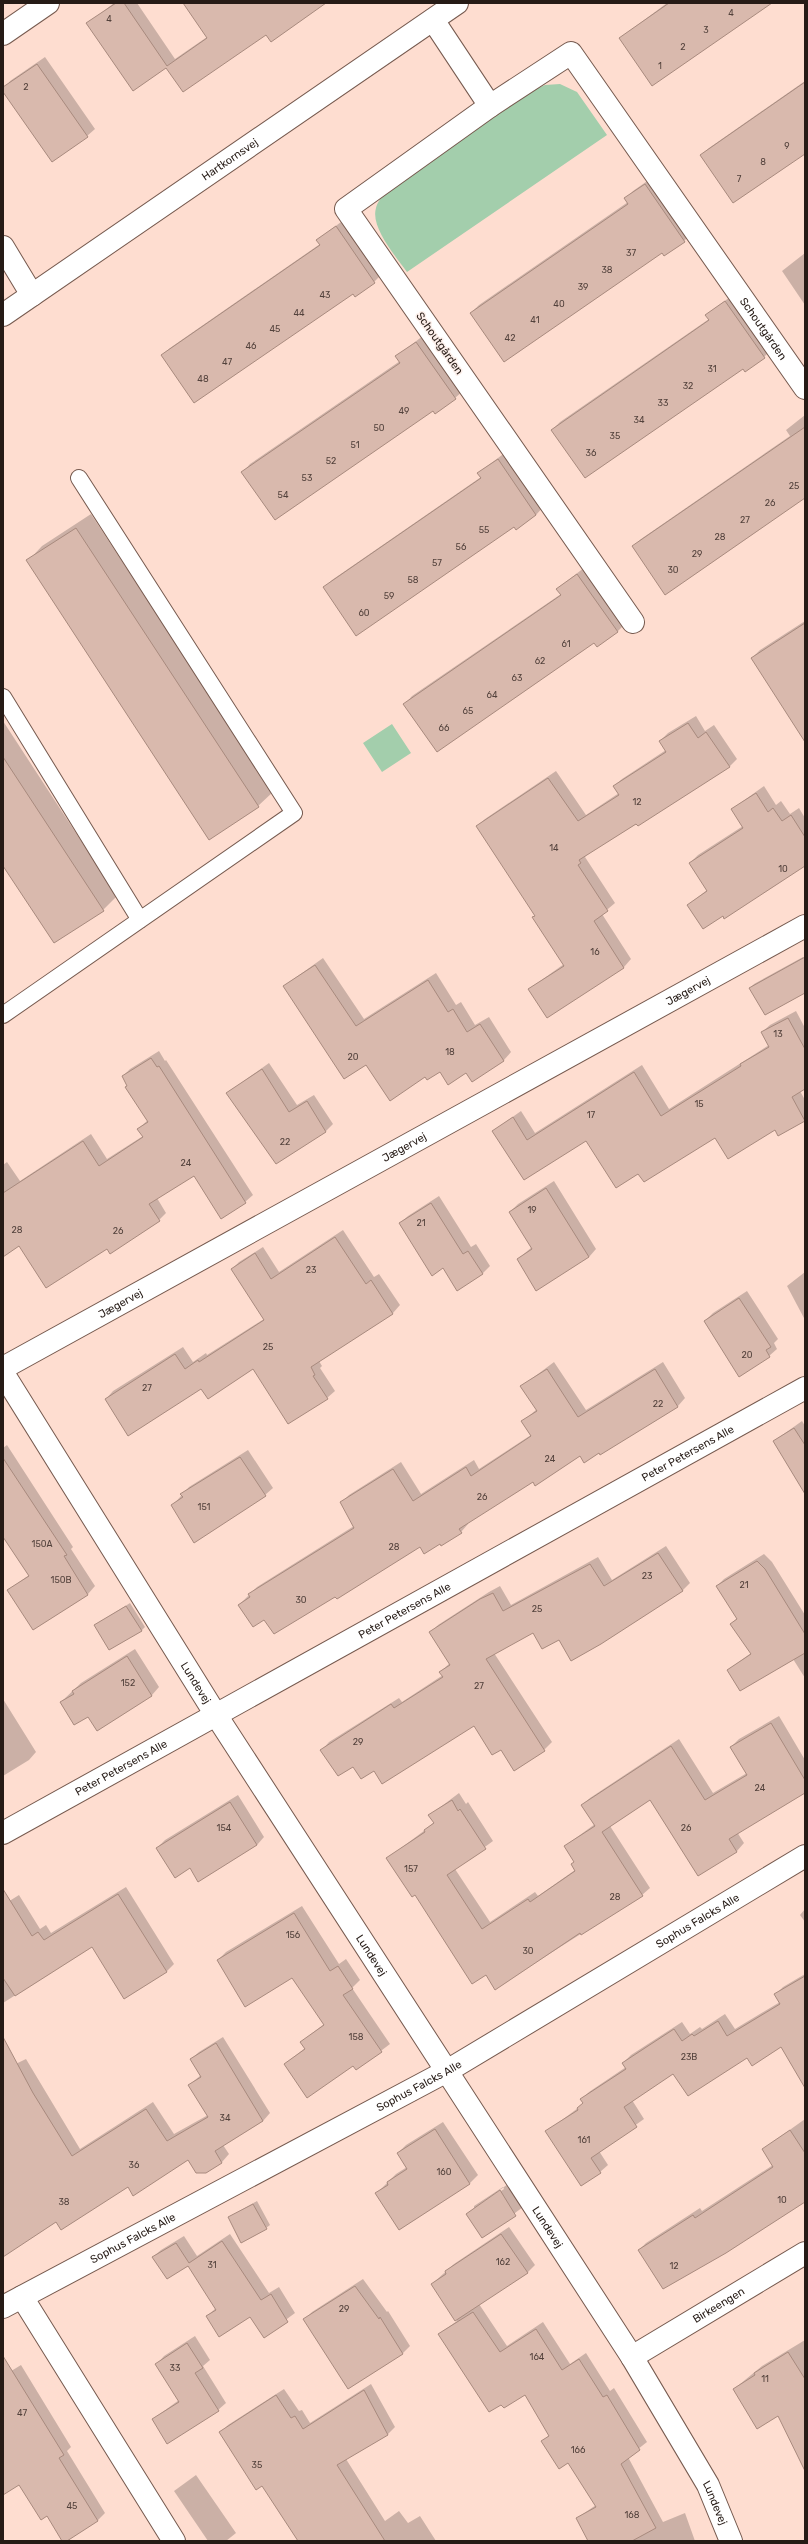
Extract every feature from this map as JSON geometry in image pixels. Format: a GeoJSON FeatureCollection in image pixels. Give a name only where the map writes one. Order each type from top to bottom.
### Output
{"type":"FeatureCollection","features":[{"type":"Feature","properties":{"kind":"street"},"geometry":{"type":"LineString","coordinates":[[3,34],[48,3]]}},
{"type":"Feature","properties":{"kind":"street","name":"Hartkornsvej"},"geometry":{"type":"LineString","coordinates":[[3,316],[457,3]]}},
{"type":"Feature","properties":{"kind":"street"},"geometry":{"type":"LineString","coordinates":[[433,20],[490,106]]}},
{"type":"Feature","properties":{"kind":"street","name":"Schoutgården"},"geometry":{"type":"LineString","coordinates":[[633,622],[346,209],[490,106],[571,53],[805,388]]}},
{"type":"Feature","properties":{"kind":"street"},"geometry":{"type":"LineString","coordinates":[[3,247],[32,295]]}},
{"type":"Feature","properties":{"kind":"street","name":"Jægervej"},"geometry":{"type":"LineString","coordinates":[[3,1368],[805,926]]}},
{"type":"Feature","properties":{"kind":"street","name":"Lundevej"},"geometry":{"type":"LineString","coordinates":[[3,1373],[216,1716],[632,2357],[708,2485],[731,2541]]}},
{"type":"Feature","properties":{"kind":"street","name":"Peter Petersens Alle"},"geometry":{"type":"LineString","coordinates":[[3,1833],[805,1388]]}},
{"type":"Feature","properties":{"kind":"street","name":"Sophus Falcks Alle"},"geometry":{"type":"LineString","coordinates":[[3,2306],[447,2072],[805,1856]]}},
{"type":"Feature","properties":{"kind":"street","name":"Birkeengen"},"geometry":{"type":"LineString","coordinates":[[632,2357],[805,2252]]}},
{"type":"Feature","properties":{"kind":"street"},"geometry":{"type":"LineString","coordinates":[[22,2297],[174,2541]]}},
{"type":"Feature","properties":{"kind":"lane"},"geometry":{"type":"LineString","coordinates":[[3,1016],[294,813],[79,478]]}},
{"type":"Feature","properties":{"kind":"lane"},"geometry":{"type":"LineString","coordinates":[[3,697],[140,920]]}},
{"type":"Feature","properties":{"kind":"green space"},"geometry":{"type":"Polygon","coordinates":[[[560,84],[577,92],[607,135],[407,272],[391,251],[377,224],[375,216],[376,208],[383,194],[529,92],[545,85],[560,84]]]}},
{"type":"Feature","properties":{"kind":"green space"},"geometry":{"type":"Polygon","coordinates":[[[392,724],[411,753],[382,772],[363,743],[392,724]]]}},
{"type":"Feature","properties":{"kind":"building"},"geometry":{"type":"Polygon","coordinates":[[[116,3],[124,3],[167,66],[207,38],[183,3],[326,3],[271,42],[266,35],[183,92],[166,68],[133,91],[86,23],[116,3]]]}},
{"type":"Feature","properties":{"kind":"building"},"geometry":{"type":"Polygon","coordinates":[[[669,3],[772,3],[652,86],[619,38],[669,3]]]}},
{"type":"Feature","properties":{"kind":"building"},"geometry":{"type":"Polygon","coordinates":[[[37,64],[88,137],[52,162],[3,92],[3,87],[37,64]]]}},
{"type":"Feature","properties":{"kind":"building"},"geometry":{"type":"Polygon","coordinates":[[[805,82],[805,154],[733,203],[700,155],[805,82]]]}},
{"type":"Feature","properties":{"kind":"building"},"geometry":{"type":"Polygon","coordinates":[[[645,184],[685,242],[664,256],[662,253],[504,362],[470,313],[628,204],[624,198],[645,184]]]}},
{"type":"Feature","properties":{"kind":"building"},"geometry":{"type":"Polygon","coordinates":[[[336,226],[375,283],[355,297],[353,294],[194,403],[161,355],[320,245],[316,240],[336,226]]]}},
{"type":"Feature","properties":{"kind":"building"},"geometry":{"type":"Polygon","coordinates":[[[725,301],[765,358],[745,372],[743,369],[585,478],[551,430],[709,320],[705,315],[725,301]]]}},
{"type":"Feature","properties":{"kind":"building"},"geometry":{"type":"Polygon","coordinates":[[[416,342],[456,399],[435,414],[433,411],[275,520],[241,472],[400,363],[395,356],[416,342]]]}},
{"type":"Feature","properties":{"kind":"building"},"geometry":{"type":"Polygon","coordinates":[[[805,427],[805,498],[665,595],[632,546],[805,427]]]}},
{"type":"Feature","properties":{"kind":"building"},"geometry":{"type":"Polygon","coordinates":[[[498,459],[536,515],[516,530],[514,527],[356,636],[323,587],[481,478],[477,473],[498,459]]]}},
{"type":"Feature","properties":{"kind":"building"},"geometry":{"type":"Polygon","coordinates":[[[76,528],[259,807],[209,840],[26,560],[76,528]]]}},
{"type":"Feature","properties":{"kind":"building"},"geometry":{"type":"Polygon","coordinates":[[[577,574],[618,632],[597,647],[594,643],[437,752],[403,704],[561,595],[556,589],[577,574]]]}},
{"type":"Feature","properties":{"kind":"building"},"geometry":{"type":"Polygon","coordinates":[[[805,623],[805,742],[751,658],[805,623]]]}},
{"type":"Feature","properties":{"kind":"building"},"geometry":{"type":"Polygon","coordinates":[[[688,723],[698,738],[706,732],[730,767],[638,826],[636,824],[579,860],[581,863],[578,865],[608,911],[594,921],[624,968],[547,1018],[528,989],[564,966],[532,917],[535,916],[476,826],[548,778],[578,821],[619,795],[613,786],[666,752],[659,741],[688,723]]]}},
{"type":"Feature","properties":{"kind":"building"},"geometry":{"type":"Polygon","coordinates":[[[3,757],[104,911],[54,943],[3,866],[3,757]]]}},
{"type":"Feature","properties":{"kind":"building"},"geometry":{"type":"Polygon","coordinates":[[[756,793],[768,812],[773,808],[782,821],[791,815],[805,837],[805,866],[724,919],[723,916],[703,929],[687,905],[707,891],[689,863],[743,828],[731,809],[756,793]]]}},
{"type":"Feature","properties":{"kind":"building"},"geometry":{"type":"Polygon","coordinates":[[[805,957],[805,993],[765,1015],[749,988],[805,957]]]}},
{"type":"Feature","properties":{"kind":"building"},"geometry":{"type":"Polygon","coordinates":[[[315,965],[356,1026],[428,980],[448,1012],[453,1009],[467,1032],[480,1024],[504,1061],[472,1082],[466,1073],[448,1085],[440,1072],[427,1080],[425,1077],[390,1101],[366,1065],[344,1079],[283,986],[315,965]]]}},
{"type":"Feature","properties":{"kind":"building"},"geometry":{"type":"Polygon","coordinates":[[[788,1018],[805,1049],[805,1089],[792,1097],[805,1121],[778,1136],[775,1130],[728,1159],[715,1138],[644,1182],[638,1174],[616,1188],[586,1141],[524,1180],[492,1131],[513,1117],[527,1140],[634,1072],[661,1116],[741,1066],[740,1064],[769,1047],[761,1032],[788,1018]]]}},
{"type":"Feature","properties":{"kind":"building"},"geometry":{"type":"Polygon","coordinates":[[[151,1058],[157,1067],[159,1066],[246,1203],[221,1219],[194,1176],[149,1204],[160,1221],[110,1254],[107,1249],[46,1288],[19,1246],[3,1257],[3,1193],[83,1141],[99,1166],[143,1137],[137,1129],[148,1122],[125,1087],[127,1086],[122,1076],[151,1058]]]}},
{"type":"Feature","properties":{"kind":"building"},"geometry":{"type":"Polygon","coordinates":[[[262,1069],[289,1112],[307,1101],[326,1132],[276,1164],[226,1093],[262,1069]]]}},
{"type":"Feature","properties":{"kind":"building"},"geometry":{"type":"Polygon","coordinates":[[[546,1188],[589,1257],[536,1291],[517,1259],[532,1249],[509,1212],[546,1188]]]}},
{"type":"Feature","properties":{"kind":"building"},"geometry":{"type":"Polygon","coordinates":[[[431,1203],[463,1254],[468,1251],[483,1274],[457,1291],[443,1268],[432,1276],[399,1223],[431,1203]]]}},
{"type":"Feature","properties":{"kind":"building"},"geometry":{"type":"Polygon","coordinates":[[[335,1237],[366,1284],[371,1280],[393,1314],[311,1367],[315,1375],[313,1376],[328,1399],[288,1424],[253,1369],[208,1399],[201,1389],[128,1436],[105,1399],[175,1354],[185,1369],[198,1360],[199,1362],[264,1320],[231,1269],[255,1253],[271,1279],[335,1237]]]}},
{"type":"Feature","properties":{"kind":"building"},"geometry":{"type":"Polygon","coordinates":[[[739,1298],[771,1347],[766,1350],[770,1357],[739,1377],[704,1321],[739,1298]]]}},
{"type":"Feature","properties":{"kind":"building"},"geometry":{"type":"Polygon","coordinates":[[[547,1369],[578,1417],[655,1369],[678,1407],[600,1455],[599,1453],[584,1463],[580,1456],[535,1486],[533,1482],[459,1529],[462,1533],[441,1546],[440,1544],[424,1554],[420,1547],[337,1599],[335,1597],[274,1634],[264,1620],[253,1627],[238,1605],[250,1597],[248,1594],[354,1528],[340,1502],[393,1469],[413,1501],[466,1467],[471,1476],[531,1436],[521,1421],[537,1411],[520,1386],[547,1369]]]}},
{"type":"Feature","properties":{"kind":"building"},"geometry":{"type":"Polygon","coordinates":[[[794,1428],[805,1445],[805,1494],[773,1441],[794,1428]]]}},
{"type":"Feature","properties":{"kind":"building"},"geometry":{"type":"Polygon","coordinates":[[[240,1457],[266,1496],[194,1543],[171,1505],[183,1497],[180,1494],[240,1457]]]}},
{"type":"Feature","properties":{"kind":"building"},"geometry":{"type":"Polygon","coordinates":[[[3,1458],[67,1555],[64,1556],[88,1595],[33,1630],[7,1590],[29,1576],[3,1537],[3,1458]]]}},
{"type":"Feature","properties":{"kind":"building"},"geometry":{"type":"Polygon","coordinates":[[[658,1553],[683,1591],[601,1644],[571,1661],[559,1640],[542,1649],[533,1633],[486,1659],[545,1751],[514,1771],[501,1750],[492,1755],[474,1726],[382,1784],[374,1771],[361,1779],[353,1767],[338,1776],[320,1750],[391,1704],[394,1708],[443,1677],[439,1672],[450,1665],[429,1632],[480,1599],[493,1593],[503,1611],[590,1564],[604,1586],[658,1553]]]}},
{"type":"Feature","properties":{"kind":"building"},"geometry":{"type":"Polygon","coordinates":[[[757,1561],[765,1569],[805,1634],[805,1653],[740,1691],[727,1670],[751,1654],[730,1624],[737,1619],[716,1586],[757,1561]]]}},
{"type":"Feature","properties":{"kind":"building"},"geometry":{"type":"Polygon","coordinates":[[[126,1606],[142,1631],[109,1650],[94,1625],[126,1606]]]}},
{"type":"Feature","properties":{"kind":"building"},"geometry":{"type":"Polygon","coordinates":[[[127,1656],[152,1696],[97,1731],[88,1717],[74,1725],[60,1702],[74,1694],[72,1691],[127,1656]]]}},
{"type":"Feature","properties":{"kind":"building"},"geometry":{"type":"Polygon","coordinates":[[[771,1723],[805,1780],[805,1793],[729,1839],[737,1852],[698,1876],[650,1800],[602,1832],[643,1896],[581,1935],[580,1933],[495,1990],[486,1975],[472,1984],[415,1895],[412,1897],[386,1858],[425,1832],[424,1830],[434,1823],[428,1815],[452,1800],[458,1811],[460,1809],[486,1849],[447,1875],[482,1929],[528,1899],[530,1902],[575,1871],[571,1864],[574,1862],[564,1846],[595,1826],[581,1805],[671,1746],[705,1800],[747,1775],[730,1747],[771,1723]]]}},
{"type":"Feature","properties":{"kind":"building"},"geometry":{"type":"Polygon","coordinates":[[[230,1802],[257,1845],[198,1882],[190,1868],[175,1878],[156,1848],[230,1802]]]}},
{"type":"Feature","properties":{"kind":"building"},"geometry":{"type":"Polygon","coordinates":[[[3,1889],[32,1936],[38,1932],[44,1940],[118,1894],[167,1972],[124,1999],[92,1947],[15,1996],[3,1978],[3,1889]]]}},
{"type":"Feature","properties":{"kind":"building"},"geometry":{"type":"Polygon","coordinates":[[[294,1913],[330,1971],[338,1966],[353,1989],[343,1995],[382,2052],[356,2070],[353,2066],[307,2098],[284,2064],[305,2049],[300,2042],[324,2025],[292,1978],[245,2007],[217,1960],[294,1913]]]}},
{"type":"Feature","properties":{"kind":"building"},"geometry":{"type":"Polygon","coordinates":[[[805,1976],[805,2088],[781,2047],[752,2066],[747,2058],[688,2096],[673,2074],[624,2107],[637,2127],[591,2158],[601,2173],[581,2186],[545,2131],[578,2110],[577,2108],[583,2103],[580,2099],[626,2069],[622,2063],[674,2029],[682,2041],[692,2034],[694,2036],[718,2021],[727,2036],[780,2004],[774,1994],[805,1976]]]}},
{"type":"Feature","properties":{"kind":"building"},"geometry":{"type":"Polygon","coordinates":[[[3,2037],[33,2093],[72,2156],[146,2109],[167,2141],[208,2117],[188,2085],[201,2077],[190,2059],[216,2043],[263,2121],[215,2151],[222,2163],[206,2173],[196,2173],[188,2160],[133,2196],[128,2187],[61,2230],[56,2222],[3,2257],[3,2037]]]}},
{"type":"Feature","properties":{"kind":"building"},"geometry":{"type":"Polygon","coordinates":[[[435,2129],[470,2184],[399,2230],[375,2193],[388,2185],[387,2182],[407,2169],[397,2153],[435,2129]]]}},
{"type":"Feature","properties":{"kind":"building"},"geometry":{"type":"Polygon","coordinates":[[[790,2130],[805,2153],[805,2202],[726,2253],[663,2289],[638,2250],[693,2215],[695,2218],[773,2167],[762,2149],[790,2130]]]}},
{"type":"Feature","properties":{"kind":"building"},"geometry":{"type":"Polygon","coordinates":[[[500,2190],[516,2216],[482,2238],[466,2214],[500,2190]]]}},
{"type":"Feature","properties":{"kind":"building"},"geometry":{"type":"Polygon","coordinates":[[[253,2204],[267,2229],[241,2243],[228,2217],[253,2204]]]}},
{"type":"Feature","properties":{"kind":"building"},"geometry":{"type":"Polygon","coordinates":[[[501,2234],[528,2273],[455,2321],[431,2284],[446,2274],[445,2271],[501,2234]]]}},
{"type":"Feature","properties":{"kind":"building"},"geometry":{"type":"Polygon","coordinates":[[[222,2241],[261,2300],[271,2294],[288,2322],[264,2338],[250,2317],[219,2337],[206,2316],[216,2310],[188,2266],[167,2279],[152,2257],[176,2243],[189,2263],[222,2241]]]}},
{"type":"Feature","properties":{"kind":"building"},"geometry":{"type":"Polygon","coordinates":[[[355,2286],[379,2319],[380,2317],[403,2354],[348,2389],[303,2319],[355,2286]]]}},
{"type":"Feature","properties":{"kind":"building"},"geometry":{"type":"Polygon","coordinates":[[[473,2312],[500,2352],[536,2329],[562,2370],[579,2359],[603,2397],[607,2395],[640,2450],[621,2464],[656,2528],[632,2541],[588,2541],[576,2518],[596,2507],[568,2463],[559,2469],[541,2441],[549,2436],[525,2395],[504,2408],[501,2405],[489,2412],[438,2334],[473,2312]]]}},
{"type":"Feature","properties":{"kind":"building"},"geometry":{"type":"Polygon","coordinates":[[[187,2343],[203,2368],[195,2373],[219,2411],[167,2444],[152,2419],[179,2402],[155,2364],[187,2343]]]}},
{"type":"Feature","properties":{"kind":"building"},"geometry":{"type":"Polygon","coordinates":[[[788,2352],[805,2379],[805,2471],[778,2416],[757,2429],[733,2389],[755,2375],[754,2373],[788,2352]]]}},
{"type":"Feature","properties":{"kind":"building"},"geometry":{"type":"Polygon","coordinates":[[[3,2356],[64,2455],[59,2458],[98,2521],[67,2541],[62,2541],[47,2516],[41,2520],[19,2485],[3,2495],[3,2356]]]}},
{"type":"Feature","properties":{"kind":"building"},"geometry":{"type":"Polygon","coordinates":[[[364,2390],[388,2435],[337,2465],[385,2541],[298,2541],[262,2486],[256,2490],[219,2432],[276,2395],[291,2418],[295,2416],[303,2429],[364,2390]]]}}]}
